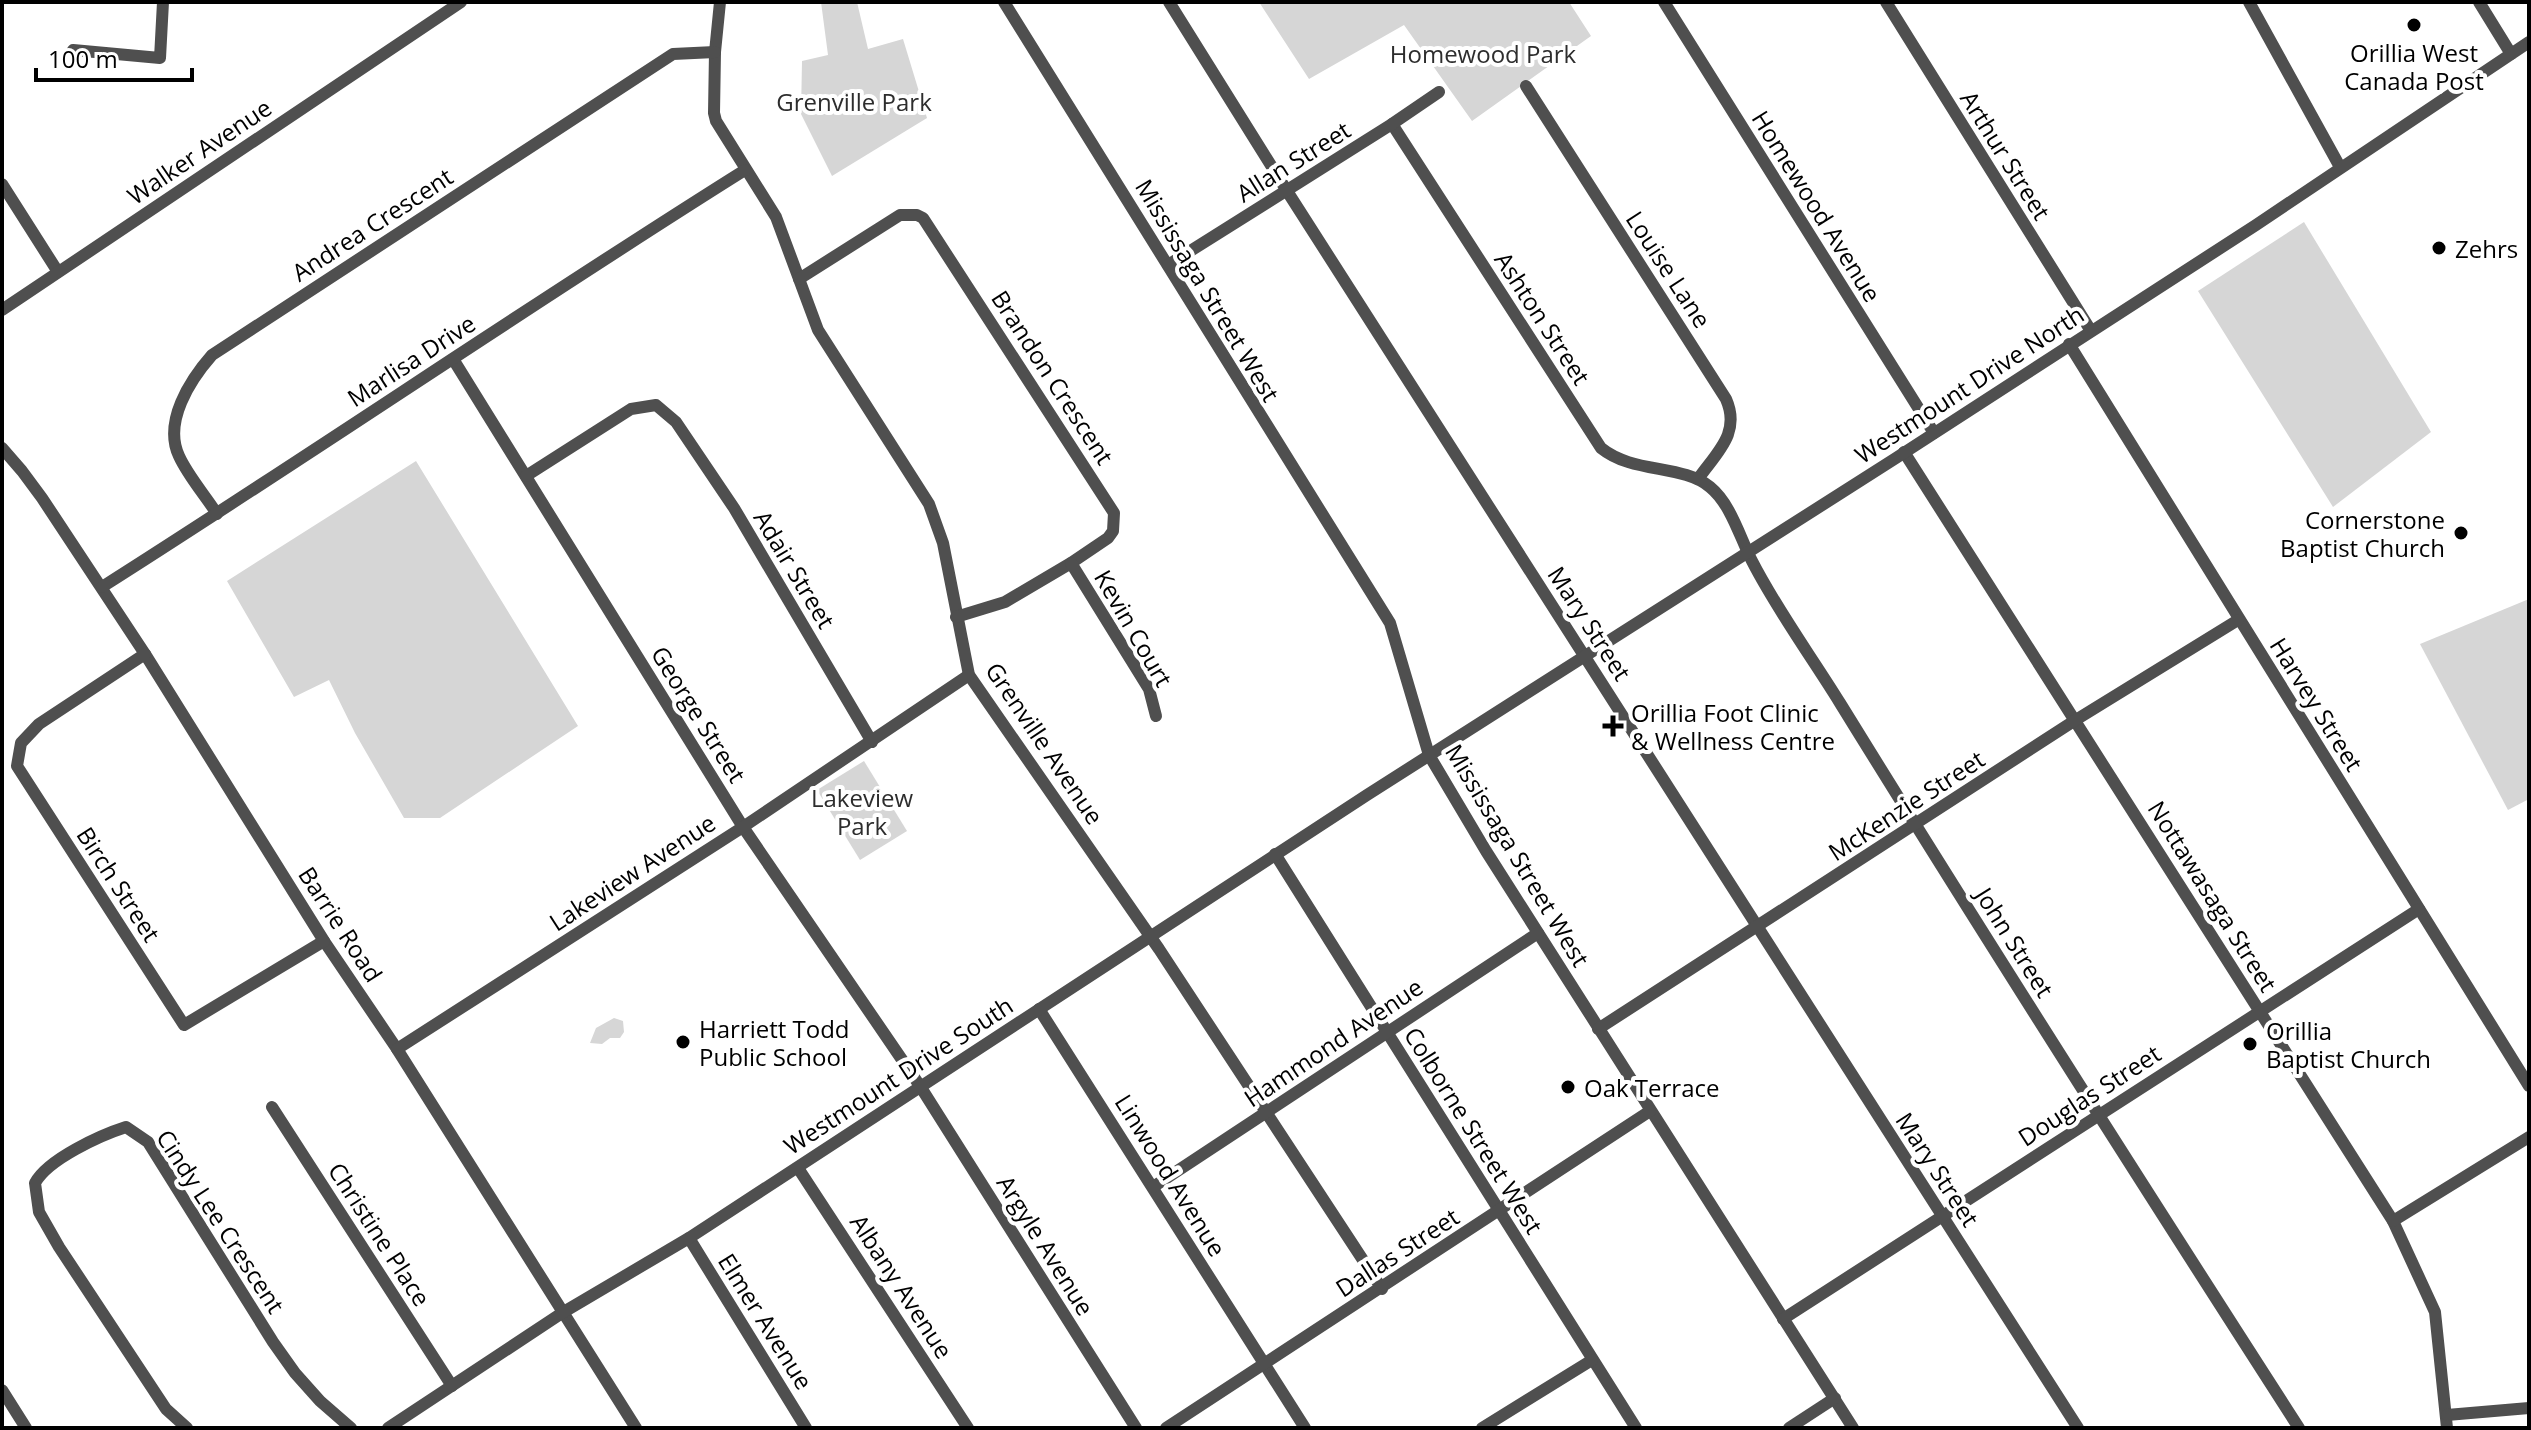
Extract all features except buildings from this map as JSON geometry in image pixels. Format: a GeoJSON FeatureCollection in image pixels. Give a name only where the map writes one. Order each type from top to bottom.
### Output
{"type":"FeatureCollection","features":[{"type":"Feature","properties":{"kind":"street"},"geometry":{"type":"LineString","coordinates":[[73,50],[160,58],[163,2]]}},
{"type":"Feature","properties":{"kind":"street","name":"Walker Avenue"},"geometry":{"type":"LineString","coordinates":[[2,310],[461,2]]}},
{"type":"Feature","properties":{"kind":"street","name":"Grenville Avenue"},"geometry":{"type":"LineString","coordinates":[[720,2],[714,113],[745,170],[776,217],[827,347],[929,504],[943,543],[969,675],[1151,937],[1382,1289]]}},
{"type":"Feature","properties":{"kind":"street","name":"Mississaga Street West"},"geometry":{"type":"LineString","coordinates":[[1004,2],[1390,623],[1429,755],[1598,1029],[1853,1428]]}},
{"type":"Feature","properties":{"kind":"street","name":"Mary Street"},"geometry":{"type":"LineString","coordinates":[[1169,2],[2078,1428]]}},
{"type":"Feature","properties":{"kind":"street","name":"Homewood Avenue"},"geometry":{"type":"LineString","coordinates":[[1664,2],[1934,433]]}},
{"type":"Feature","properties":{"kind":"street","name":"Arthur Street"},"geometry":{"type":"LineString","coordinates":[[1886,2],[2091,331]]}},
{"type":"Feature","properties":{"kind":"street"},"geometry":{"type":"LineString","coordinates":[[2249,2],[2340,167]]}},
{"type":"Feature","properties":{"kind":"street"},"geometry":{"type":"LineString","coordinates":[[2479,2],[2511,54]]}},
{"type":"Feature","properties":{"kind":"street","name":"Westmount Drive North"},"geometry":{"type":"LineString","coordinates":[[1429,755],[1586,658],[1934,433],[2529,42]]}},
{"type":"Feature","properties":{"kind":"street","name":"Andrea Crescent"},"geometry":{"type":"LineString","coordinates":[[217,514],[178,455],[173,427],[194,375],[212,355],[673,54],[715,52]]}},
{"type":"Feature","properties":{"kind":"street","name":"Louise Lane"},"geometry":{"type":"LineString","coordinates":[[1526,86],[1731,411],[1730,433],[1698,479]]}},
{"type":"Feature","properties":{"kind":"street","name":"Allan Street"},"geometry":{"type":"LineString","coordinates":[[1168,265],[1439,92]]}},
{"type":"Feature","properties":{"kind":"street","name":"Ashton Street"},"geometry":{"type":"LineString","coordinates":[[1392,124],[1601,448],[1613,458],[1627,463],[1698,479]]}},
{"type":"Feature","properties":{"kind":"street","name":"Marlisa Drive"},"geometry":{"type":"LineString","coordinates":[[102,587],[650,228],[745,170]]}},
{"type":"Feature","properties":{"kind":"street"},"geometry":{"type":"LineString","coordinates":[[2,184],[58,272]]}},
{"type":"Feature","properties":{"kind":"street","name":"Brandon Crescent"},"geometry":{"type":"LineString","coordinates":[[799,279],[900,215],[923,218],[1114,513],[1114,524],[1108,538],[1071,563],[1005,602],[956,617]]}},
{"type":"Feature","properties":{"kind":"street","name":"Harvey Street"},"geometry":{"type":"LineString","coordinates":[[2069,344],[2529,1086]]}},
{"type":"Feature","properties":{"kind":"street","name":"George Street"},"geometry":{"type":"LineString","coordinates":[[453,359],[743,827],[920,1086]]}},
{"type":"Feature","properties":{"kind":"street","name":"Adair Street"},"geometry":{"type":"LineString","coordinates":[[526,476],[631,409],[656,405],[676,422],[734,508],[872,742]]}},
{"type":"Feature","properties":{"kind":"street","name":"Barrie Road"},"geometry":{"type":"LineString","coordinates":[[2,448],[22,471],[102,587],[636,1428]]}},
{"type":"Feature","properties":{"kind":"street","name":"Nottawasaga Street"},"geometry":{"type":"LineString","coordinates":[[1904,452],[2393,1221],[2435,1312],[2447,1421]]}},
{"type":"Feature","properties":{"kind":"street","name":"John Street"},"geometry":{"type":"LineString","coordinates":[[1698,479],[1712,488],[1723,504],[1748,553],[1915,825],[2299,1428]]}},
{"type":"Feature","properties":{"kind":"street","name":"Kevin Court"},"geometry":{"type":"LineString","coordinates":[[1071,563],[1149,689],[1156,716]]}},
{"type":"Feature","properties":{"kind":"street","name":"McKenzie Street"},"geometry":{"type":"LineString","coordinates":[[1598,1029],[2074,721],[2238,620]]}},
{"type":"Feature","properties":{"kind":"street","name":"Birch Street"},"geometry":{"type":"LineString","coordinates":[[145,654],[39,724],[21,743],[17,766],[184,1025],[324,941]]}},
{"type":"Feature","properties":{"kind":"street","name":"Lakeview Avenue"},"geometry":{"type":"LineString","coordinates":[[397,1049],[743,827],[969,675]]}},
{"type":"Feature","properties":{"kind":"street","name":"Westmount Drive South"},"geometry":{"type":"LineString","coordinates":[[388,1428],[562,1313],[689,1238],[798,1168],[1429,755]]}},
{"type":"Feature","properties":{"kind":"street","name":"Colborne Street West"},"geometry":{"type":"LineString","coordinates":[[1275,854],[1636,1428]]}},
{"type":"Feature","properties":{"kind":"street","name":"Douglas Street"},"geometry":{"type":"LineString","coordinates":[[1783,1319],[2419,909]]}},
{"type":"Feature","properties":{"kind":"street","name":"Hammond Avenue"},"geometry":{"type":"LineString","coordinates":[[1153,1187],[1538,933]]}},
{"type":"Feature","properties":{"kind":"street","name":"Linwood Avenue"},"geometry":{"type":"LineString","coordinates":[[1039,1009],[1305,1428]]}},
{"type":"Feature","properties":{"kind":"street","name":"Argyle Avenue"},"geometry":{"type":"LineString","coordinates":[[920,1086],[1136,1428]]}},
{"type":"Feature","properties":{"kind":"street","name":"Christine Place"},"geometry":{"type":"LineString","coordinates":[[272,1107],[452,1386]]}},
{"type":"Feature","properties":{"kind":"street","name":"Dallas Street"},"geometry":{"type":"LineString","coordinates":[[1166,1428],[1499,1213],[1650,1111]]}},
{"type":"Feature","properties":{"kind":"street","name":"Cindy Lee Crescent"},"geometry":{"type":"LineString","coordinates":[[187,1428],[166,1409],[59,1247],[36,1201],[35,1183],[49,1167],[101,1135],[126,1127],[148,1142],[295,1373],[320,1401],[351,1428]]}},
{"type":"Feature","properties":{"kind":"street"},"geometry":{"type":"LineString","coordinates":[[2393,1221],[2529,1137]]}},
{"type":"Feature","properties":{"kind":"street","name":"Albany Avenue"},"geometry":{"type":"LineString","coordinates":[[798,1168],[968,1428]]}},
{"type":"Feature","properties":{"kind":"street","name":"Elmer Avenue"},"geometry":{"type":"LineString","coordinates":[[689,1238],[806,1428]]}},
{"type":"Feature","properties":{"kind":"street"},"geometry":{"type":"LineString","coordinates":[[1482,1428],[1592,1360]]}},
{"type":"Feature","properties":{"kind":"street"},"geometry":{"type":"LineString","coordinates":[[2,1390],[26,1428]]}},
{"type":"Feature","properties":{"kind":"street"},"geometry":{"type":"LineString","coordinates":[[1789,1428],[1835,1398]]}},
{"type":"Feature","properties":{"kind":"street"},"geometry":{"type":"LineString","coordinates":[[2447,1421],[2529,1408]]}},
{"type":"Feature","properties":{"kind":"green space","name":"Grenville Park"},"geometry":{"type":"Polygon","coordinates":[[[821,2],[857,2],[868,49],[903,39],[927,118],[832,176],[801,114],[802,61],[828,55],[821,2]]]}},
{"type":"Feature","properties":{"kind":"green space","name":"Homewood Park"},"geometry":{"type":"Polygon","coordinates":[[[1259,2],[1569,2],[1591,36],[1472,121],[1404,25],[1309,79],[1259,2]]]}},
{"type":"Feature","properties":{"kind":"green space"},"geometry":{"type":"Polygon","coordinates":[[[2304,222],[2431,432],[2333,507],[2198,291],[2304,222]]]}},
{"type":"Feature","properties":{"kind":"green space"},"geometry":{"type":"Polygon","coordinates":[[[416,461],[578,726],[440,818],[404,818],[355,733],[329,680],[294,697],[227,581],[416,461]]]}},
{"type":"Feature","properties":{"kind":"green space"},"geometry":{"type":"Polygon","coordinates":[[[2529,599],[2529,799],[2508,810],[2420,644],[2529,599]]]}},
{"type":"Feature","properties":{"kind":"green space","name":"Lakeview Park"},"geometry":{"type":"Polygon","coordinates":[[[864,761],[907,831],[860,860],[817,790],[864,761]]]}},
{"type":"Feature","properties":{"kind":"green space"},"geometry":{"type":"Polygon","coordinates":[[[614,1018],[623,1021],[624,1032],[620,1038],[610,1038],[602,1044],[590,1043],[596,1028],[614,1018]]]}},
{"type":"Feature","properties":{"kind":"place","name":"Orillia West Canada Post"},"geometry":{"type":"Point","coordinates":[2414,25]}},
{"type":"Feature","properties":{"kind":"place","name":"Zehrs"},"geometry":{"type":"Point","coordinates":[2439,248]}},
{"type":"Feature","properties":{"kind":"place","name":"Cornerstone Baptist Church"},"geometry":{"type":"Point","coordinates":[2461,533]}},
{"type":"Feature","properties":{"kind":"place","name":"Orillia Foot Clinic & Wellness Centre"},"geometry":{"type":"Point","coordinates":[1613,726]}},
{"type":"Feature","properties":{"kind":"place","name":"Harriett Todd Public School"},"geometry":{"type":"Point","coordinates":[683,1042]}},
{"type":"Feature","properties":{"kind":"place","name":"Orillia Baptist Church"},"geometry":{"type":"Point","coordinates":[2250,1044]}},
{"type":"Feature","properties":{"kind":"place","name":"Oak Terrace"},"geometry":{"type":"Point","coordinates":[1568,1087]}}]}
